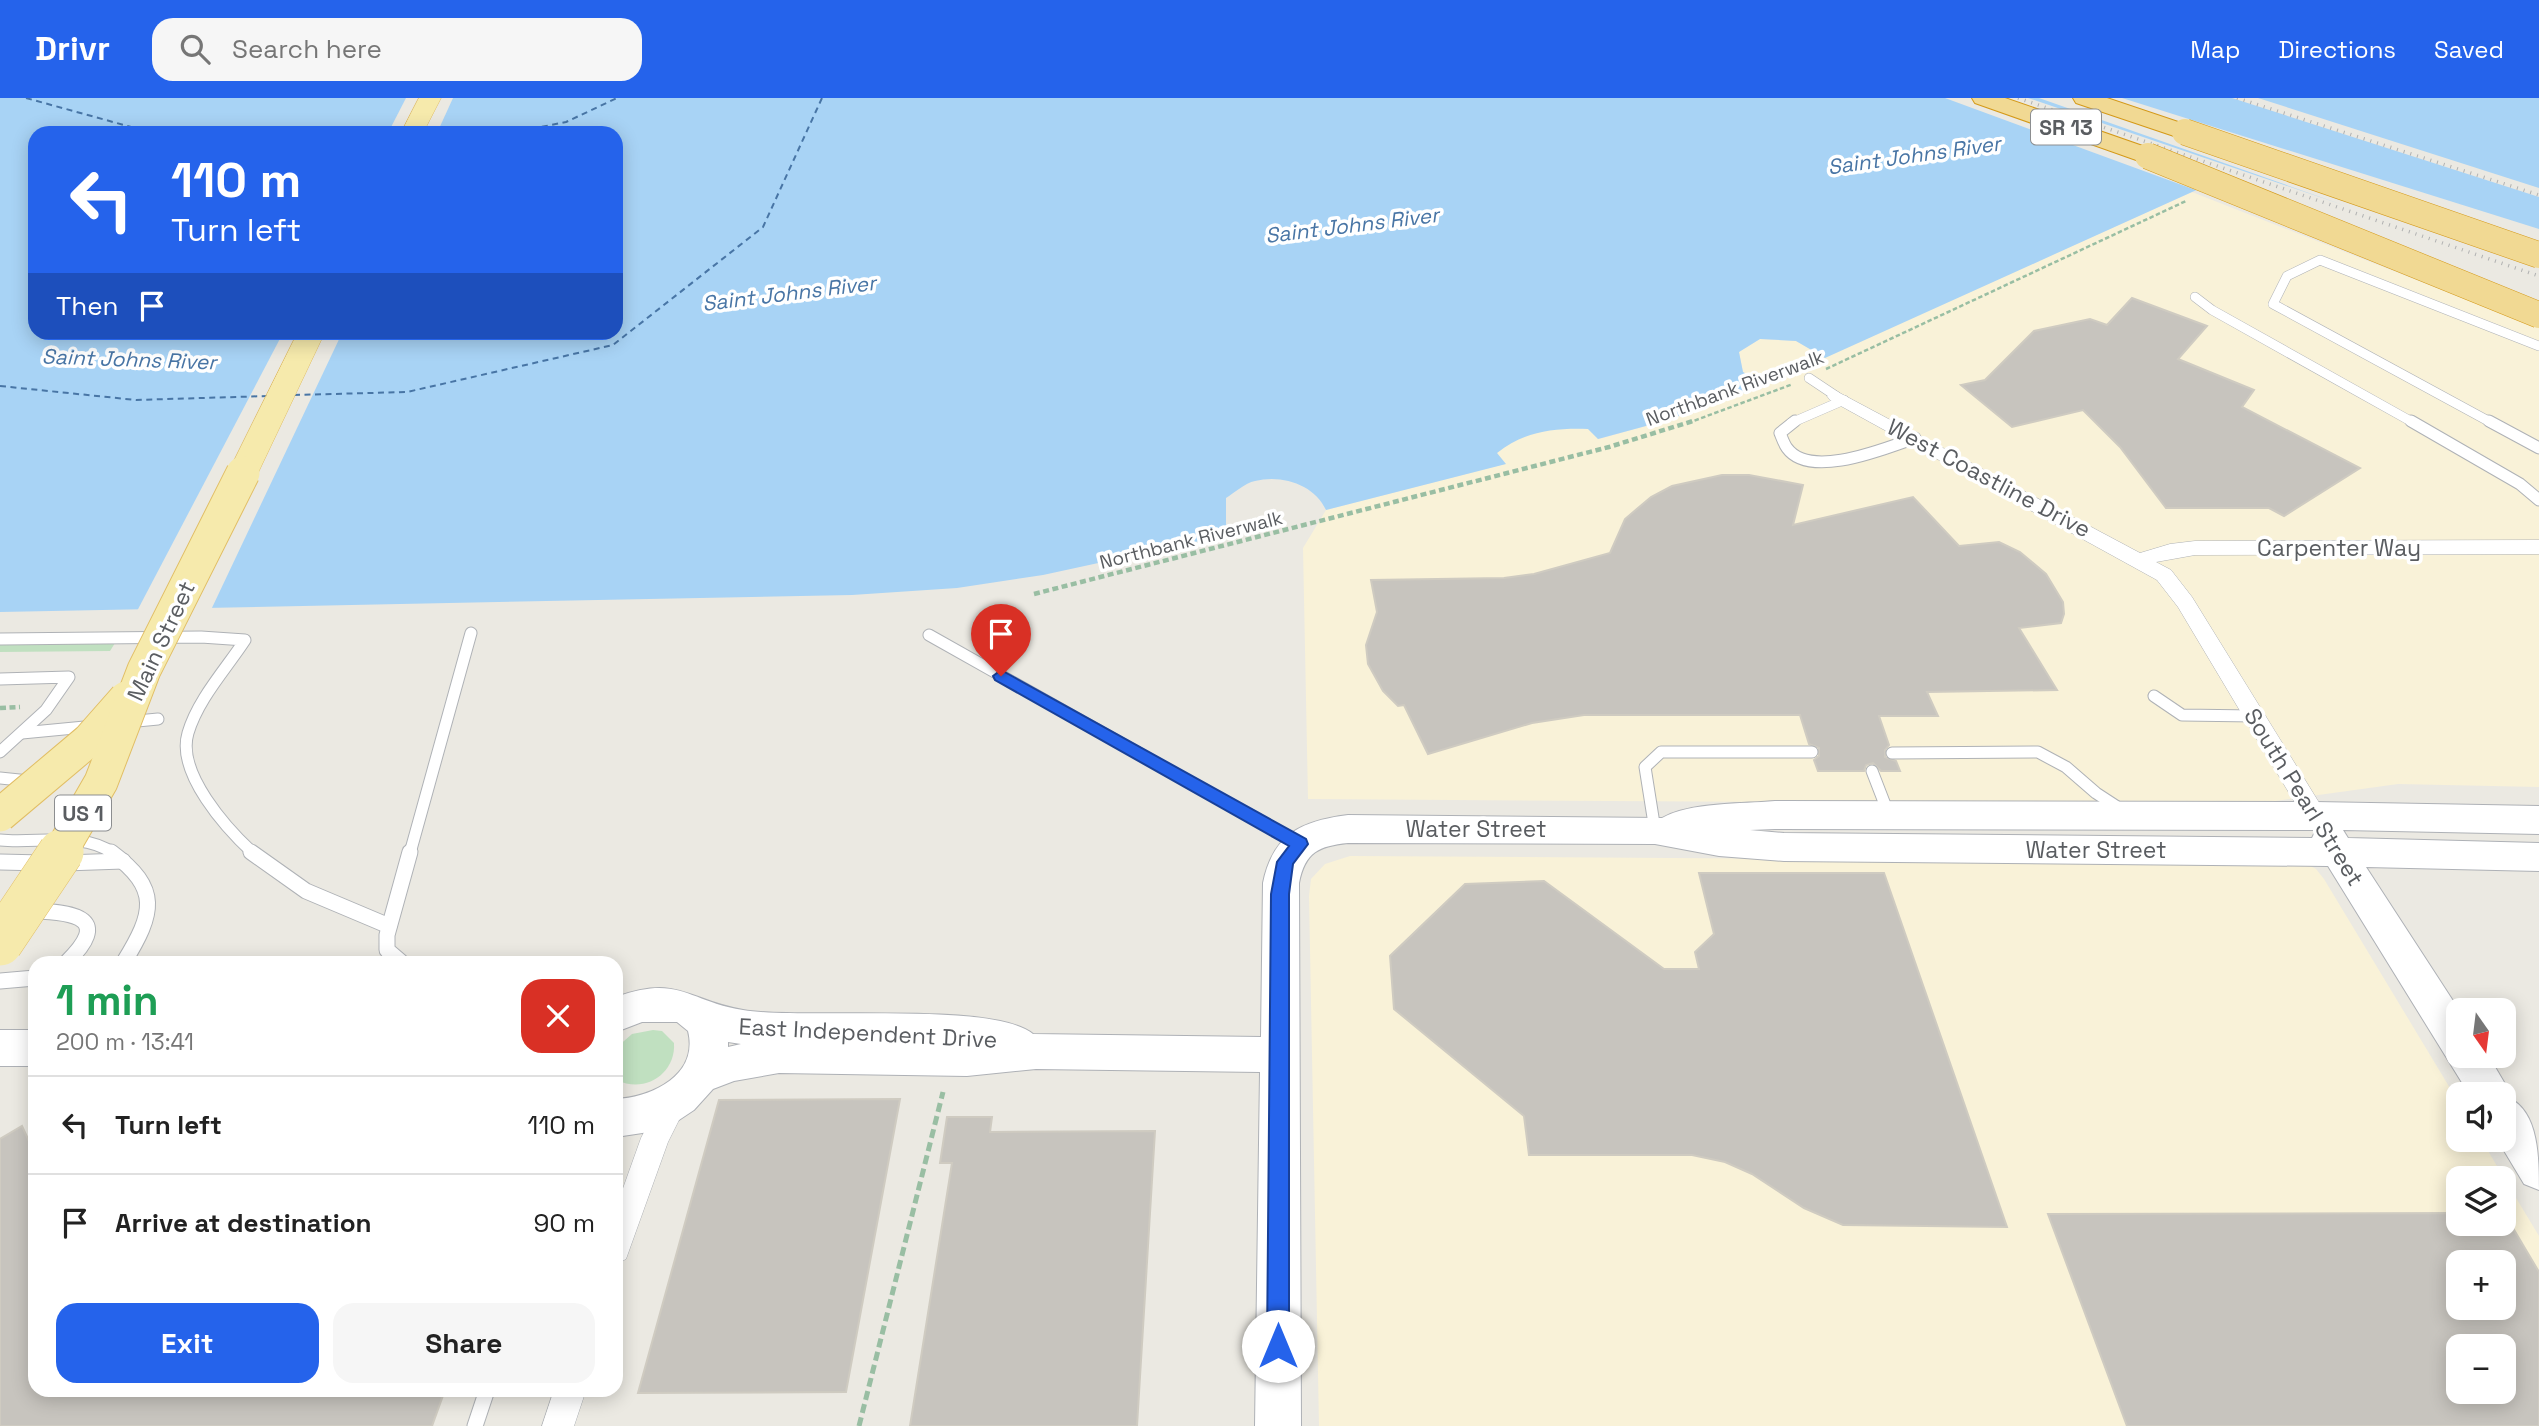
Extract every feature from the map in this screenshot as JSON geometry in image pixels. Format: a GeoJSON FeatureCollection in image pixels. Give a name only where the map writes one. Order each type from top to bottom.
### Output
{"type":"FeatureCollection","features":[{"type":"Feature","properties":{"kind":"highway","name":"SR 13"},"geometry":{"type":"LineString","coordinates":[[1983,98],[2148,156]]}},
{"type":"Feature","properties":{"kind":"highway","name":"SR 13"},"geometry":{"type":"LineString","coordinates":[[2084,98],[2185,132]]}},
{"type":"Feature","properties":{"kind":"highway"},"geometry":{"type":"LineString","coordinates":[[2185,132],[2539,240]]}},
{"type":"Feature","properties":{"kind":"highway"},"geometry":{"type":"LineString","coordinates":[[2185,132],[2539,255]]}},
{"type":"Feature","properties":{"kind":"highway"},"geometry":{"type":"LineString","coordinates":[[2148,156],[2539,293]]}},
{"type":"Feature","properties":{"kind":"highway"},"geometry":{"type":"LineString","coordinates":[[2148,156],[2539,315]]}},
{"type":"Feature","properties":{"kind":"main road"},"geometry":{"type":"LineString","coordinates":[[416,126],[430,98]]}},
{"type":"Feature","properties":{"kind":"main road","name":"Main Street"},"geometry":{"type":"LineString","coordinates":[[0,943],[44,879],[97,789],[114,753],[144,670],[309,340]]}},
{"type":"Feature","properties":{"kind":"main road","name":"US 1"},"geometry":{"type":"LineString","coordinates":[[0,815],[61,773],[113,715],[144,670]]}},
{"type":"Feature","properties":{"kind":"main road"},"geometry":{"type":"LineString","coordinates":[[0,802],[61,773]]}},
{"type":"Feature","properties":{"kind":"street","name":"West Coastline Drive"},"geometry":{"type":"LineString","coordinates":[[1840,398],[2141,560]]}},
{"type":"Feature","properties":{"kind":"street","name":"Carpenter Way"},"geometry":{"type":"LineString","coordinates":[[2141,560],[2170,551],[2195,548],[2539,547]]}},
{"type":"Feature","properties":{"kind":"street","name":"South Pearl Street"},"geometry":{"type":"LineString","coordinates":[[2141,560],[2164,575],[2176,589],[2446,1024]]}},
{"type":"Feature","properties":{"kind":"street"},"geometry":{"type":"LineString","coordinates":[[1889,815],[1901,849]]}},
{"type":"Feature","properties":{"kind":"street","name":"Water Street"},"geometry":{"type":"LineString","coordinates":[[1655,831],[1746,816],[2315,816],[2539,820]]}},
{"type":"Feature","properties":{"kind":"street","name":"Water Street"},"geometry":{"type":"LineString","coordinates":[[1300,844],[1321,833],[1348,829],[1655,831],[1750,845],[2539,857]]}},
{"type":"Feature","properties":{"kind":"street"},"geometry":{"type":"LineString","coordinates":[[1278,1426],[1282,873],[1285,862],[1300,844]]}},
{"type":"Feature","properties":{"kind":"street","name":"East Independent Drive"},"geometry":{"type":"LineString","coordinates":[[623,1012],[635,1006],[660,1002],[682,1005],[699,1017],[717,1023],[754,1028],[979,1035],[1006,1040],[1036,1051]]}},
{"type":"Feature","properties":{"kind":"street","name":"East Independent Drive"},"geometry":{"type":"LineString","coordinates":[[687,1088],[705,1063],[709,1037],[699,1017]]}},
{"type":"Feature","properties":{"kind":"street","name":"East Independent Drive"},"geometry":{"type":"LineString","coordinates":[[623,1117],[644,1115],[732,1063],[779,1055],[967,1058],[1036,1051],[1279,1055]]}},
{"type":"Feature","properties":{"kind":"street"},"geometry":{"type":"LineString","coordinates":[[623,1230],[660,1127],[687,1088]]}},
{"type":"Feature","properties":{"kind":"street"},"geometry":{"type":"LineString","coordinates":[[2516,1134],[2539,1170]]}},
{"type":"Feature","properties":{"kind":"street"},"geometry":{"type":"LineString","coordinates":[[558,1426],[568,1397]]}},
{"type":"Feature","properties":{"kind":"lane"},"geometry":{"type":"LineString","coordinates":[[2539,346],[2320,260],[2287,276],[2273,304],[2539,448]]}},
{"type":"Feature","properties":{"kind":"lane"},"geometry":{"type":"LineString","coordinates":[[2195,298],[2474,456],[2520,484],[2539,500]]}},
{"type":"Feature","properties":{"kind":"lane"},"geometry":{"type":"LineString","coordinates":[[1809,378],[1840,398]]}},
{"type":"Feature","properties":{"kind":"lane"},"geometry":{"type":"LineString","coordinates":[[1840,398],[1788,424],[1780,433],[1782,442],[1794,454],[1825,463],[1843,462],[1915,438]]}},
{"type":"Feature","properties":{"kind":"lane"},"geometry":{"type":"LineString","coordinates":[[394,956],[387,950],[389,926],[471,633]]}},
{"type":"Feature","properties":{"kind":"lane"},"geometry":{"type":"LineString","coordinates":[[929,635],[1300,844]]}},
{"type":"Feature","properties":{"kind":"lane"},"geometry":{"type":"LineString","coordinates":[[0,639],[201,637],[244,640],[192,723],[187,736],[189,759],[196,779],[228,828],[243,845],[282,877],[332,905],[389,926]]}},
{"type":"Feature","properties":{"kind":"lane"},"geometry":{"type":"LineString","coordinates":[[0,679],[69,677],[52,703],[0,752]]}},
{"type":"Feature","properties":{"kind":"lane"},"geometry":{"type":"LineString","coordinates":[[2154,696],[2182,715],[2254,716]]}},
{"type":"Feature","properties":{"kind":"lane"},"geometry":{"type":"LineString","coordinates":[[22,733],[158,719]]}},
{"type":"Feature","properties":{"kind":"lane"},"geometry":{"type":"LineString","coordinates":[[1655,831],[1645,768],[1661,752],[1812,752]]}},
{"type":"Feature","properties":{"kind":"lane"},"geometry":{"type":"LineString","coordinates":[[1892,753],[2038,752],[2066,767],[2096,793],[2131,816]]}},
{"type":"Feature","properties":{"kind":"lane"},"geometry":{"type":"LineString","coordinates":[[1872,771],[1889,815]]}},
{"type":"Feature","properties":{"kind":"lane"},"geometry":{"type":"LineString","coordinates":[[0,778],[19,781],[61,773]]}},
{"type":"Feature","properties":{"kind":"lane"},"geometry":{"type":"LineString","coordinates":[[0,840],[94,843],[124,861],[141,879],[149,904],[142,932],[128,956]]}},
{"type":"Feature","properties":{"kind":"lane"},"geometry":{"type":"LineString","coordinates":[[0,862],[124,861]]}},
{"type":"Feature","properties":{"kind":"lane"},"geometry":{"type":"LineString","coordinates":[[0,912],[63,911],[82,917],[88,933],[82,946],[73,956]]}},
{"type":"Feature","properties":{"kind":"lane"},"geometry":{"type":"LineString","coordinates":[[0,981],[28,979]]}},
{"type":"Feature","properties":{"kind":"lane"},"geometry":{"type":"LineString","coordinates":[[475,1426],[485,1397]]}},
{"type":"Feature","properties":{"kind":"path","name":"Northbank Riverwalk"},"geometry":{"type":"LineString","coordinates":[[1034,594],[1609,447],[1690,422],[1809,378],[2191,198]]}},
{"type":"Feature","properties":{"kind":"path"},"geometry":{"type":"LineString","coordinates":[[859,1426],[943,1092]]}},
{"type":"Feature","properties":{"kind":"shaded area"},"geometry":{"type":"Polygon","coordinates":[[[2192,192],[2539,328],[2539,787],[2398,784],[2246,805],[1308,799],[1303,548],[1326,510],[1505,464],[1497,453],[1513,440],[1535,432],[1562,428],[1588,429],[1599,439],[1668,420],[1764,385],[1743,372],[1739,352],[1760,339],[1796,341],[1825,357],[2192,192]]]}},
{"type":"Feature","properties":{"kind":"shaded area"},"geometry":{"type":"Polygon","coordinates":[[[1350,856],[2307,864],[2316,869],[2324,879],[2446,1082],[2446,1152],[2489,1152],[2497,1166],[2446,1166],[2446,1236],[2516,1236],[2516,1198],[2539,1236],[2539,1426],[1319,1426],[1309,896],[1311,879],[1325,864],[1350,856]]]}},
{"type":"Feature","properties":{"kind":"green space"},"geometry":{"type":"Polygon","coordinates":[[[115,643],[110,651],[0,652],[0,645],[115,643]]]}},
{"type":"Feature","properties":{"kind":"green space"},"geometry":{"type":"Polygon","coordinates":[[[662,1031],[674,1043],[670,1064],[664,1072],[647,1083],[623,1082],[623,1042],[632,1034],[662,1031]]]}},
{"type":"Feature","properties":{"kind":"water","name":"Saint Johns River"},"geometry":{"type":"Polygon","coordinates":[[[0,98],[2539,98],[2539,260],[2223,178],[1825,358],[1796,341],[1760,339],[1739,352],[1743,372],[1766,385],[1668,420],[1598,439],[1588,429],[1540,432],[1518,440],[1497,453],[1506,464],[1326,510],[1321,501],[1306,488],[1276,479],[1255,481],[1226,498],[1226,524],[1232,534],[1043,575],[957,588],[852,595],[0,612],[0,98]]]}},
{"type":"Feature","properties":{"kind":"pier"},"geometry":{"type":"Polygon","coordinates":[[[406,98],[453,98],[440,126],[392,126],[406,98]]]}},
{"type":"Feature","properties":{"kind":"pier"},"geometry":{"type":"Polygon","coordinates":[[[1945,98],[2028,98],[2346,206],[2039,98],[2122,98],[2539,229],[2539,264],[2461,259],[2223,182],[2201,192],[1945,98]]]}},
{"type":"Feature","properties":{"kind":"pier"},"geometry":{"type":"Polygon","coordinates":[[[2232,98],[2258,98],[2539,188],[2539,197],[2232,98]]]}},
{"type":"Feature","properties":{"kind":"pier"},"geometry":{"type":"Polygon","coordinates":[[[279,340],[339,340],[210,612],[136,613],[279,340]]]}},
{"type":"Feature","properties":{"kind":"building"},"geometry":{"type":"Polygon","coordinates":[[[2132,298],[2207,326],[2178,359],[2254,390],[2242,407],[2360,468],[2284,516],[2269,508],[2166,508],[2120,447],[2083,410],[2012,427],[1961,385],[1985,380],[2034,331],[2090,319],[2107,325],[2132,298]]]}},
{"type":"Feature","properties":{"kind":"building"},"geometry":{"type":"Polygon","coordinates":[[[1722,475],[1749,475],[1803,485],[1793,525],[1913,497],[1959,546],[1999,542],[2020,552],[2046,574],[2063,602],[2064,614],[2061,623],[2019,628],[2057,690],[1927,692],[1938,716],[1879,716],[1889,745],[1885,750],[1885,757],[1896,761],[1900,771],[1881,771],[1873,763],[1866,765],[1864,771],[1818,771],[1814,760],[1819,756],[1819,748],[1809,744],[1800,715],[1584,715],[1532,723],[1428,754],[1404,705],[1398,706],[1383,691],[1368,664],[1366,645],[1377,612],[1371,580],[1504,578],[1534,574],[1610,553],[1625,519],[1651,497],[1672,486],[1722,475]]]}},
{"type":"Feature","properties":{"kind":"building"},"geometry":{"type":"Polygon","coordinates":[[[1699,873],[1884,873],[2007,1227],[1843,1225],[1804,1208],[1752,1174],[1725,1162],[1692,1155],[1529,1155],[1524,1116],[1394,1009],[1390,956],[1465,884],[1544,881],[1664,969],[1699,969],[1695,952],[1714,934],[1699,873]]]}},
{"type":"Feature","properties":{"kind":"building"},"geometry":{"type":"Polygon","coordinates":[[[900,1099],[846,1392],[638,1393],[719,1100],[900,1099]]]}},
{"type":"Feature","properties":{"kind":"building"},"geometry":{"type":"Polygon","coordinates":[[[947,1117],[992,1117],[990,1132],[1155,1131],[1137,1426],[910,1426],[952,1163],[940,1163],[947,1117]]]}},
{"type":"Feature","properties":{"kind":"building"},"geometry":{"type":"Polygon","coordinates":[[[22,1126],[28,1139],[28,1397],[442,1397],[432,1426],[0,1426],[0,1139],[22,1126]]]}},
{"type":"Feature","properties":{"kind":"building"},"geometry":{"type":"Polygon","coordinates":[[[2446,1213],[2446,1236],[2516,1236],[2516,1233],[2539,1272],[2539,1426],[2127,1426],[2048,1214],[2446,1213]]]}},
{"type":"Feature","properties":{"kind":"ferry route"},"geometry":{"type":"LineString","coordinates":[[26,98],[128,126]]}},
{"type":"Feature","properties":{"kind":"ferry route"},"geometry":{"type":"LineString","coordinates":[[546,126],[566,122],[617,98]]}},
{"type":"Feature","properties":{"kind":"ferry route"},"geometry":{"type":"LineString","coordinates":[[623,337],[763,227],[822,98]]}},
{"type":"Feature","properties":{"kind":"ferry route"},"geometry":{"type":"LineString","coordinates":[[294,395],[407,392],[613,345],[619,340]]}},
{"type":"Feature","properties":{"kind":"ferry route"},"geometry":{"type":"LineString","coordinates":[[0,386],[136,400],[268,396]]}},
{"type":"Feature","properties":{"kind":"railway"},"geometry":{"type":"LineString","coordinates":[[2018,98],[2539,276]]}},
{"type":"Feature","properties":{"kind":"railway"},"geometry":{"type":"LineString","coordinates":[[2237,98],[2539,195]]}},
{"type":"Feature","properties":{"kind":"route"},"geometry":{"type":"LineString","coordinates":[[1001,676],[1300,844],[1285,862],[1280,894],[1278,1346]]}}]}
